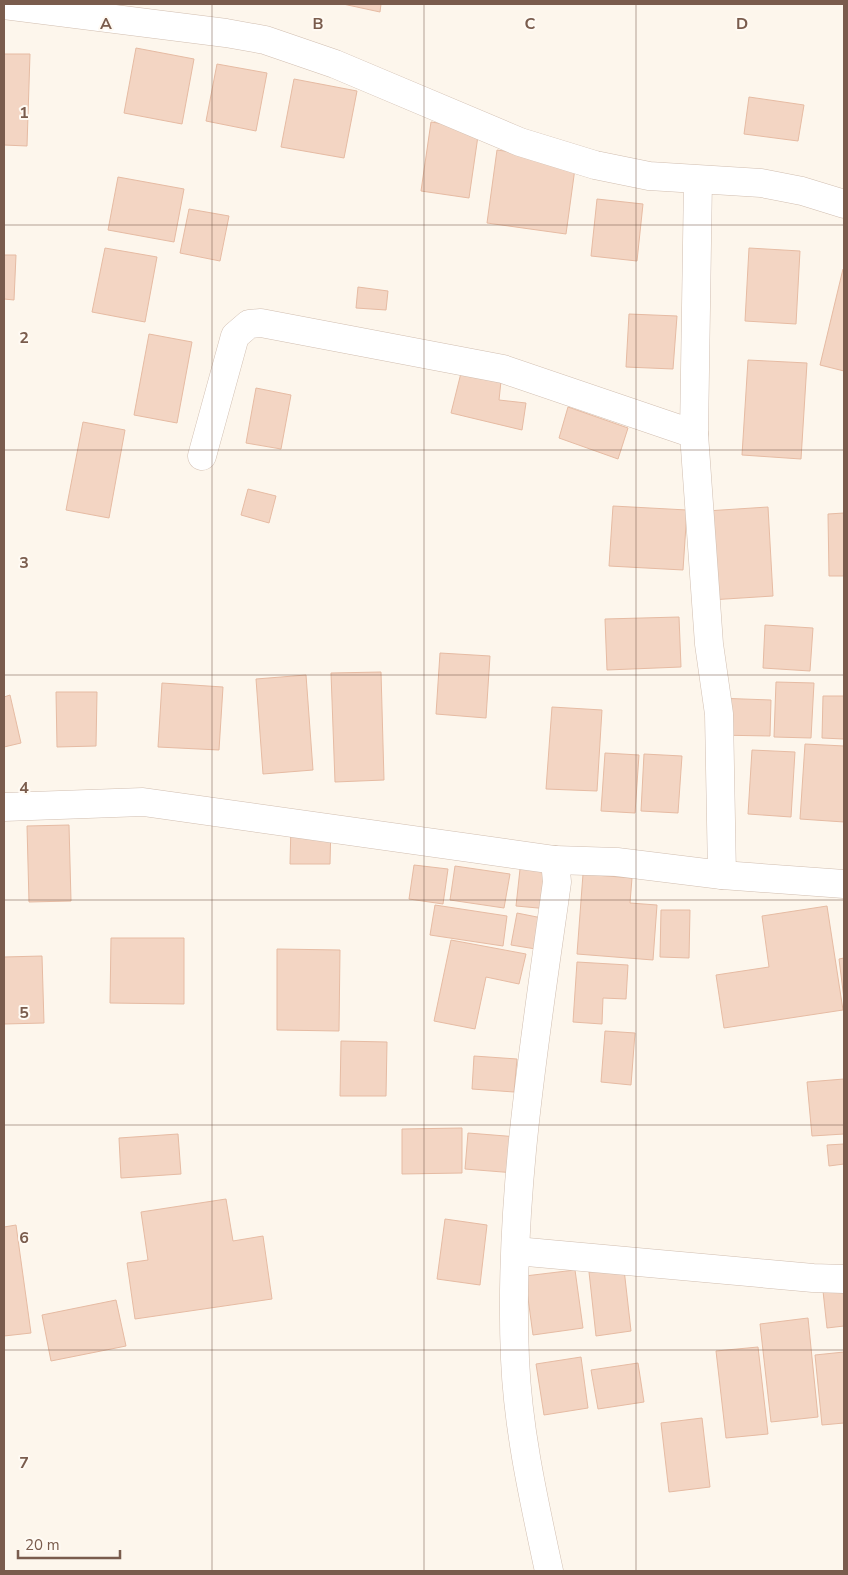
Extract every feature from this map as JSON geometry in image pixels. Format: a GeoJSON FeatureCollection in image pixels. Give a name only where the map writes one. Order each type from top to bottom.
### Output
{"type":"FeatureCollection","features":[{"type":"Feature","properties":{"kind":"street"},"geometry":{"type":"LineString","coordinates":[[4,5],[226,33],[265,40],[335,64],[520,142],[595,165],[650,176],[761,183],[802,191],[844,204]]}},
{"type":"Feature","properties":{"kind":"street"},"geometry":{"type":"LineString","coordinates":[[698,180],[694,434],[710,644],[719,714],[722,875]]}},
{"type":"Feature","properties":{"kind":"street"},"geometry":{"type":"LineString","coordinates":[[202,456],[235,336],[249,324],[261,323],[503,369],[694,434]]}},
{"type":"Feature","properties":{"kind":"street"},"geometry":{"type":"LineString","coordinates":[[4,807],[143,802],[555,860],[617,862],[722,875],[844,884]]}},
{"type":"Feature","properties":{"kind":"street"},"geometry":{"type":"LineString","coordinates":[[549,1571],[529,1478],[520,1413],[515,1351],[513,1286],[525,1116],[556,882],[555,860]]}},
{"type":"Feature","properties":{"kind":"street"},"geometry":{"type":"LineString","coordinates":[[516,1251],[813,1278],[844,1279]]}},
{"type":"Feature","properties":{"kind":"building"},"geometry":{"type":"Polygon","coordinates":[[[343,4],[381,4],[380,12],[343,4]]]}},
{"type":"Feature","properties":{"kind":"building"},"geometry":{"type":"Polygon","coordinates":[[[136,48],[194,59],[182,124],[124,113],[136,48]]]}},
{"type":"Feature","properties":{"kind":"building"},"geometry":{"type":"Polygon","coordinates":[[[4,54],[30,54],[27,146],[4,145],[4,54]]]}},
{"type":"Feature","properties":{"kind":"building"},"geometry":{"type":"Polygon","coordinates":[[[217,64],[267,73],[256,131],[206,121],[217,64]]]}},
{"type":"Feature","properties":{"kind":"building"},"geometry":{"type":"Polygon","coordinates":[[[294,79],[357,91],[344,158],[281,147],[294,79]]]}},
{"type":"Feature","properties":{"kind":"building"},"geometry":{"type":"Polygon","coordinates":[[[749,97],[804,105],[798,141],[744,134],[749,97]]]}},
{"type":"Feature","properties":{"kind":"building"},"geometry":{"type":"Polygon","coordinates":[[[431,122],[479,129],[469,198],[421,191],[431,122]]]}},
{"type":"Feature","properties":{"kind":"building"},"geometry":{"type":"Polygon","coordinates":[[[497,150],[576,161],[566,234],[487,223],[497,150]]]}},
{"type":"Feature","properties":{"kind":"building"},"geometry":{"type":"Polygon","coordinates":[[[118,177],[184,189],[174,242],[108,230],[118,177]]]}},
{"type":"Feature","properties":{"kind":"building"},"geometry":{"type":"Polygon","coordinates":[[[597,199],[643,204],[637,261],[591,256],[597,199]]]}},
{"type":"Feature","properties":{"kind":"building"},"geometry":{"type":"Polygon","coordinates":[[[189,209],[229,216],[220,261],[180,253],[189,209]]]}},
{"type":"Feature","properties":{"kind":"building"},"geometry":{"type":"Polygon","coordinates":[[[105,248],[157,257],[145,322],[92,312],[105,248]]]}},
{"type":"Feature","properties":{"kind":"building"},"geometry":{"type":"Polygon","coordinates":[[[749,248],[800,251],[796,324],[745,321],[749,248]]]}},
{"type":"Feature","properties":{"kind":"building"},"geometry":{"type":"Polygon","coordinates":[[[4,255],[16,255],[14,300],[4,299],[4,255]]]}},
{"type":"Feature","properties":{"kind":"building"},"geometry":{"type":"Polygon","coordinates":[[[844,269],[844,371],[820,365],[844,269]]]}},
{"type":"Feature","properties":{"kind":"building"},"geometry":{"type":"Polygon","coordinates":[[[358,287],[388,291],[386,310],[356,308],[358,287]]]}},
{"type":"Feature","properties":{"kind":"building"},"geometry":{"type":"Polygon","coordinates":[[[629,314],[677,316],[673,369],[626,367],[629,314]]]}},
{"type":"Feature","properties":{"kind":"building"},"geometry":{"type":"Polygon","coordinates":[[[149,334],[192,342],[177,423],[134,415],[149,334]]]}},
{"type":"Feature","properties":{"kind":"building"},"geometry":{"type":"Polygon","coordinates":[[[748,360],[807,363],[801,459],[742,455],[748,360]]]}},
{"type":"Feature","properties":{"kind":"building"},"geometry":{"type":"Polygon","coordinates":[[[502,372],[499,400],[526,403],[522,430],[451,413],[461,373],[502,372]]]}},
{"type":"Feature","properties":{"kind":"building"},"geometry":{"type":"Polygon","coordinates":[[[256,388],[291,395],[281,449],[246,443],[256,388]]]}},
{"type":"Feature","properties":{"kind":"building"},"geometry":{"type":"Polygon","coordinates":[[[568,407],[628,428],[618,459],[559,438],[568,407]]]}},
{"type":"Feature","properties":{"kind":"building"},"geometry":{"type":"Polygon","coordinates":[[[83,422],[125,430],[109,518],[66,510],[83,422]]]}},
{"type":"Feature","properties":{"kind":"building"},"geometry":{"type":"Polygon","coordinates":[[[248,489],[276,496],[269,523],[241,515],[248,489]]]}},
{"type":"Feature","properties":{"kind":"building"},"geometry":{"type":"Polygon","coordinates":[[[613,506],[687,510],[683,570],[609,566],[613,506]]]}},
{"type":"Feature","properties":{"kind":"building"},"geometry":{"type":"Polygon","coordinates":[[[768,507],[773,596],[710,600],[706,511],[768,507]]]}},
{"type":"Feature","properties":{"kind":"building"},"geometry":{"type":"Polygon","coordinates":[[[844,513],[844,576],[829,576],[828,514],[844,513]]]}},
{"type":"Feature","properties":{"kind":"building"},"geometry":{"type":"Polygon","coordinates":[[[679,617],[681,667],[607,670],[605,619],[679,617]]]}},
{"type":"Feature","properties":{"kind":"building"},"geometry":{"type":"Polygon","coordinates":[[[765,625],[813,628],[810,671],[763,668],[765,625]]]}},
{"type":"Feature","properties":{"kind":"building"},"geometry":{"type":"Polygon","coordinates":[[[440,653],[490,656],[486,718],[436,714],[440,653]]]}},
{"type":"Feature","properties":{"kind":"building"},"geometry":{"type":"Polygon","coordinates":[[[381,672],[384,780],[335,782],[331,673],[381,672]]]}},
{"type":"Feature","properties":{"kind":"building"},"geometry":{"type":"Polygon","coordinates":[[[306,675],[313,770],[263,774],[256,679],[306,675]]]}},
{"type":"Feature","properties":{"kind":"building"},"geometry":{"type":"Polygon","coordinates":[[[776,682],[814,683],[811,738],[774,737],[776,682]]]}},
{"type":"Feature","properties":{"kind":"building"},"geometry":{"type":"Polygon","coordinates":[[[162,683],[223,687],[219,750],[158,747],[162,683]]]}},
{"type":"Feature","properties":{"kind":"building"},"geometry":{"type":"Polygon","coordinates":[[[56,692],[97,692],[96,746],[57,747],[56,692]]]}},
{"type":"Feature","properties":{"kind":"building"},"geometry":{"type":"Polygon","coordinates":[[[10,695],[21,743],[4,747],[4,697],[10,695]]]}},
{"type":"Feature","properties":{"kind":"building"},"geometry":{"type":"Polygon","coordinates":[[[823,696],[844,696],[844,739],[822,738],[823,696]]]}},
{"type":"Feature","properties":{"kind":"building"},"geometry":{"type":"Polygon","coordinates":[[[716,698],[771,700],[770,736],[715,735],[716,698]]]}},
{"type":"Feature","properties":{"kind":"building"},"geometry":{"type":"Polygon","coordinates":[[[552,707],[602,710],[597,791],[546,789],[552,707]]]}},
{"type":"Feature","properties":{"kind":"building"},"geometry":{"type":"Polygon","coordinates":[[[805,744],[844,746],[844,822],[800,819],[805,744]]]}},
{"type":"Feature","properties":{"kind":"building"},"geometry":{"type":"Polygon","coordinates":[[[752,750],[795,752],[791,817],[748,814],[752,750]]]}},
{"type":"Feature","properties":{"kind":"building"},"geometry":{"type":"Polygon","coordinates":[[[605,753],[639,755],[635,813],[601,811],[605,753]]]}},
{"type":"Feature","properties":{"kind":"building"},"geometry":{"type":"Polygon","coordinates":[[[644,754],[682,756],[678,813],[641,811],[644,754]]]}},
{"type":"Feature","properties":{"kind":"building"},"geometry":{"type":"Polygon","coordinates":[[[291,824],[331,824],[330,864],[290,864],[291,824]]]}},
{"type":"Feature","properties":{"kind":"building"},"geometry":{"type":"Polygon","coordinates":[[[69,825],[71,901],[29,902],[27,826],[69,825]]]}},
{"type":"Feature","properties":{"kind":"building"},"geometry":{"type":"Polygon","coordinates":[[[521,860],[554,862],[549,909],[516,906],[521,860]]]}},
{"type":"Feature","properties":{"kind":"building"},"geometry":{"type":"Polygon","coordinates":[[[414,865],[448,869],[443,904],[409,899],[414,865]]]}},
{"type":"Feature","properties":{"kind":"building"},"geometry":{"type":"Polygon","coordinates":[[[455,866],[510,874],[504,908],[450,900],[455,866]]]}},
{"type":"Feature","properties":{"kind":"building"},"geometry":{"type":"Polygon","coordinates":[[[583,874],[632,878],[630,903],[657,905],[653,960],[577,954],[583,874]]]}},
{"type":"Feature","properties":{"kind":"building"},"geometry":{"type":"Polygon","coordinates":[[[435,905],[507,916],[503,946],[430,935],[435,905]]]}},
{"type":"Feature","properties":{"kind":"building"},"geometry":{"type":"Polygon","coordinates":[[[827,906],[843,1010],[724,1028],[716,975],[769,967],[762,916],[827,906]]]}},
{"type":"Feature","properties":{"kind":"building"},"geometry":{"type":"Polygon","coordinates":[[[661,910],[690,910],[689,958],[660,957],[661,910]]]}},
{"type":"Feature","properties":{"kind":"building"},"geometry":{"type":"Polygon","coordinates":[[[517,913],[547,919],[542,950],[511,945],[517,913]]]}},
{"type":"Feature","properties":{"kind":"building"},"geometry":{"type":"Polygon","coordinates":[[[111,938],[184,938],[184,1004],[110,1003],[111,938]]]}},
{"type":"Feature","properties":{"kind":"building"},"geometry":{"type":"Polygon","coordinates":[[[451,940],[526,954],[519,984],[486,977],[475,1029],[434,1021],[451,940]]]}},
{"type":"Feature","properties":{"kind":"building"},"geometry":{"type":"Polygon","coordinates":[[[277,949],[340,950],[339,1031],[277,1030],[277,949]]]}},
{"type":"Feature","properties":{"kind":"building"},"geometry":{"type":"Polygon","coordinates":[[[42,956],[44,1023],[4,1024],[4,957],[42,956]]]}},
{"type":"Feature","properties":{"kind":"building"},"geometry":{"type":"Polygon","coordinates":[[[844,958],[844,999],[839,959],[844,958]]]}},
{"type":"Feature","properties":{"kind":"building"},"geometry":{"type":"Polygon","coordinates":[[[577,962],[628,965],[626,999],[603,998],[602,1024],[573,1022],[577,962]]]}},
{"type":"Feature","properties":{"kind":"building"},"geometry":{"type":"Polygon","coordinates":[[[605,1031],[635,1033],[631,1085],[601,1082],[605,1031]]]}},
{"type":"Feature","properties":{"kind":"building"},"geometry":{"type":"Polygon","coordinates":[[[341,1041],[387,1042],[386,1096],[340,1096],[341,1041]]]}},
{"type":"Feature","properties":{"kind":"building"},"geometry":{"type":"Polygon","coordinates":[[[474,1056],[517,1059],[514,1092],[472,1089],[474,1056]]]}},
{"type":"Feature","properties":{"kind":"building"},"geometry":{"type":"Polygon","coordinates":[[[844,1079],[844,1134],[812,1136],[807,1082],[844,1079]]]}},
{"type":"Feature","properties":{"kind":"building"},"geometry":{"type":"Polygon","coordinates":[[[462,1128],[462,1173],[402,1174],[402,1129],[462,1128]]]}},
{"type":"Feature","properties":{"kind":"building"},"geometry":{"type":"Polygon","coordinates":[[[468,1133],[518,1137],[515,1173],[465,1169],[468,1133]]]}},
{"type":"Feature","properties":{"kind":"building"},"geometry":{"type":"Polygon","coordinates":[[[178,1134],[181,1174],[121,1178],[119,1138],[178,1134]]]}},
{"type":"Feature","properties":{"kind":"building"},"geometry":{"type":"Polygon","coordinates":[[[844,1144],[844,1164],[829,1166],[827,1145],[844,1144]]]}},
{"type":"Feature","properties":{"kind":"building"},"geometry":{"type":"Polygon","coordinates":[[[226,1199],[233,1241],[263,1236],[272,1299],[135,1319],[127,1263],[148,1260],[141,1212],[226,1199]]]}},
{"type":"Feature","properties":{"kind":"building"},"geometry":{"type":"Polygon","coordinates":[[[445,1219],[487,1225],[480,1285],[437,1279],[445,1219]]]}},
{"type":"Feature","properties":{"kind":"building"},"geometry":{"type":"Polygon","coordinates":[[[16,1225],[31,1333],[4,1336],[4,1227],[16,1225]]]}},
{"type":"Feature","properties":{"kind":"building"},"geometry":{"type":"Polygon","coordinates":[[[624,1269],[631,1331],[596,1336],[589,1272],[624,1269]]]}},
{"type":"Feature","properties":{"kind":"building"},"geometry":{"type":"Polygon","coordinates":[[[575,1270],[583,1328],[533,1335],[525,1276],[575,1270]]]}},
{"type":"Feature","properties":{"kind":"building"},"geometry":{"type":"Polygon","coordinates":[[[844,1289],[844,1326],[827,1328],[823,1291],[844,1289]]]}},
{"type":"Feature","properties":{"kind":"building"},"geometry":{"type":"Polygon","coordinates":[[[116,1300],[126,1346],[51,1361],[42,1315],[116,1300]]]}},
{"type":"Feature","properties":{"kind":"building"},"geometry":{"type":"Polygon","coordinates":[[[808,1318],[818,1417],[771,1422],[760,1324],[808,1318]]]}},
{"type":"Feature","properties":{"kind":"building"},"geometry":{"type":"Polygon","coordinates":[[[758,1347],[768,1434],[726,1438],[716,1351],[758,1347]]]}},
{"type":"Feature","properties":{"kind":"building"},"geometry":{"type":"Polygon","coordinates":[[[844,1352],[844,1423],[822,1425],[815,1355],[844,1352]]]}},
{"type":"Feature","properties":{"kind":"building"},"geometry":{"type":"Polygon","coordinates":[[[581,1357],[588,1408],[544,1415],[536,1364],[581,1357]]]}},
{"type":"Feature","properties":{"kind":"building"},"geometry":{"type":"Polygon","coordinates":[[[638,1363],[644,1402],[598,1409],[591,1370],[638,1363]]]}},
{"type":"Feature","properties":{"kind":"building"},"geometry":{"type":"Polygon","coordinates":[[[702,1418],[710,1487],[669,1492],[661,1423],[702,1418]]]}}]}
